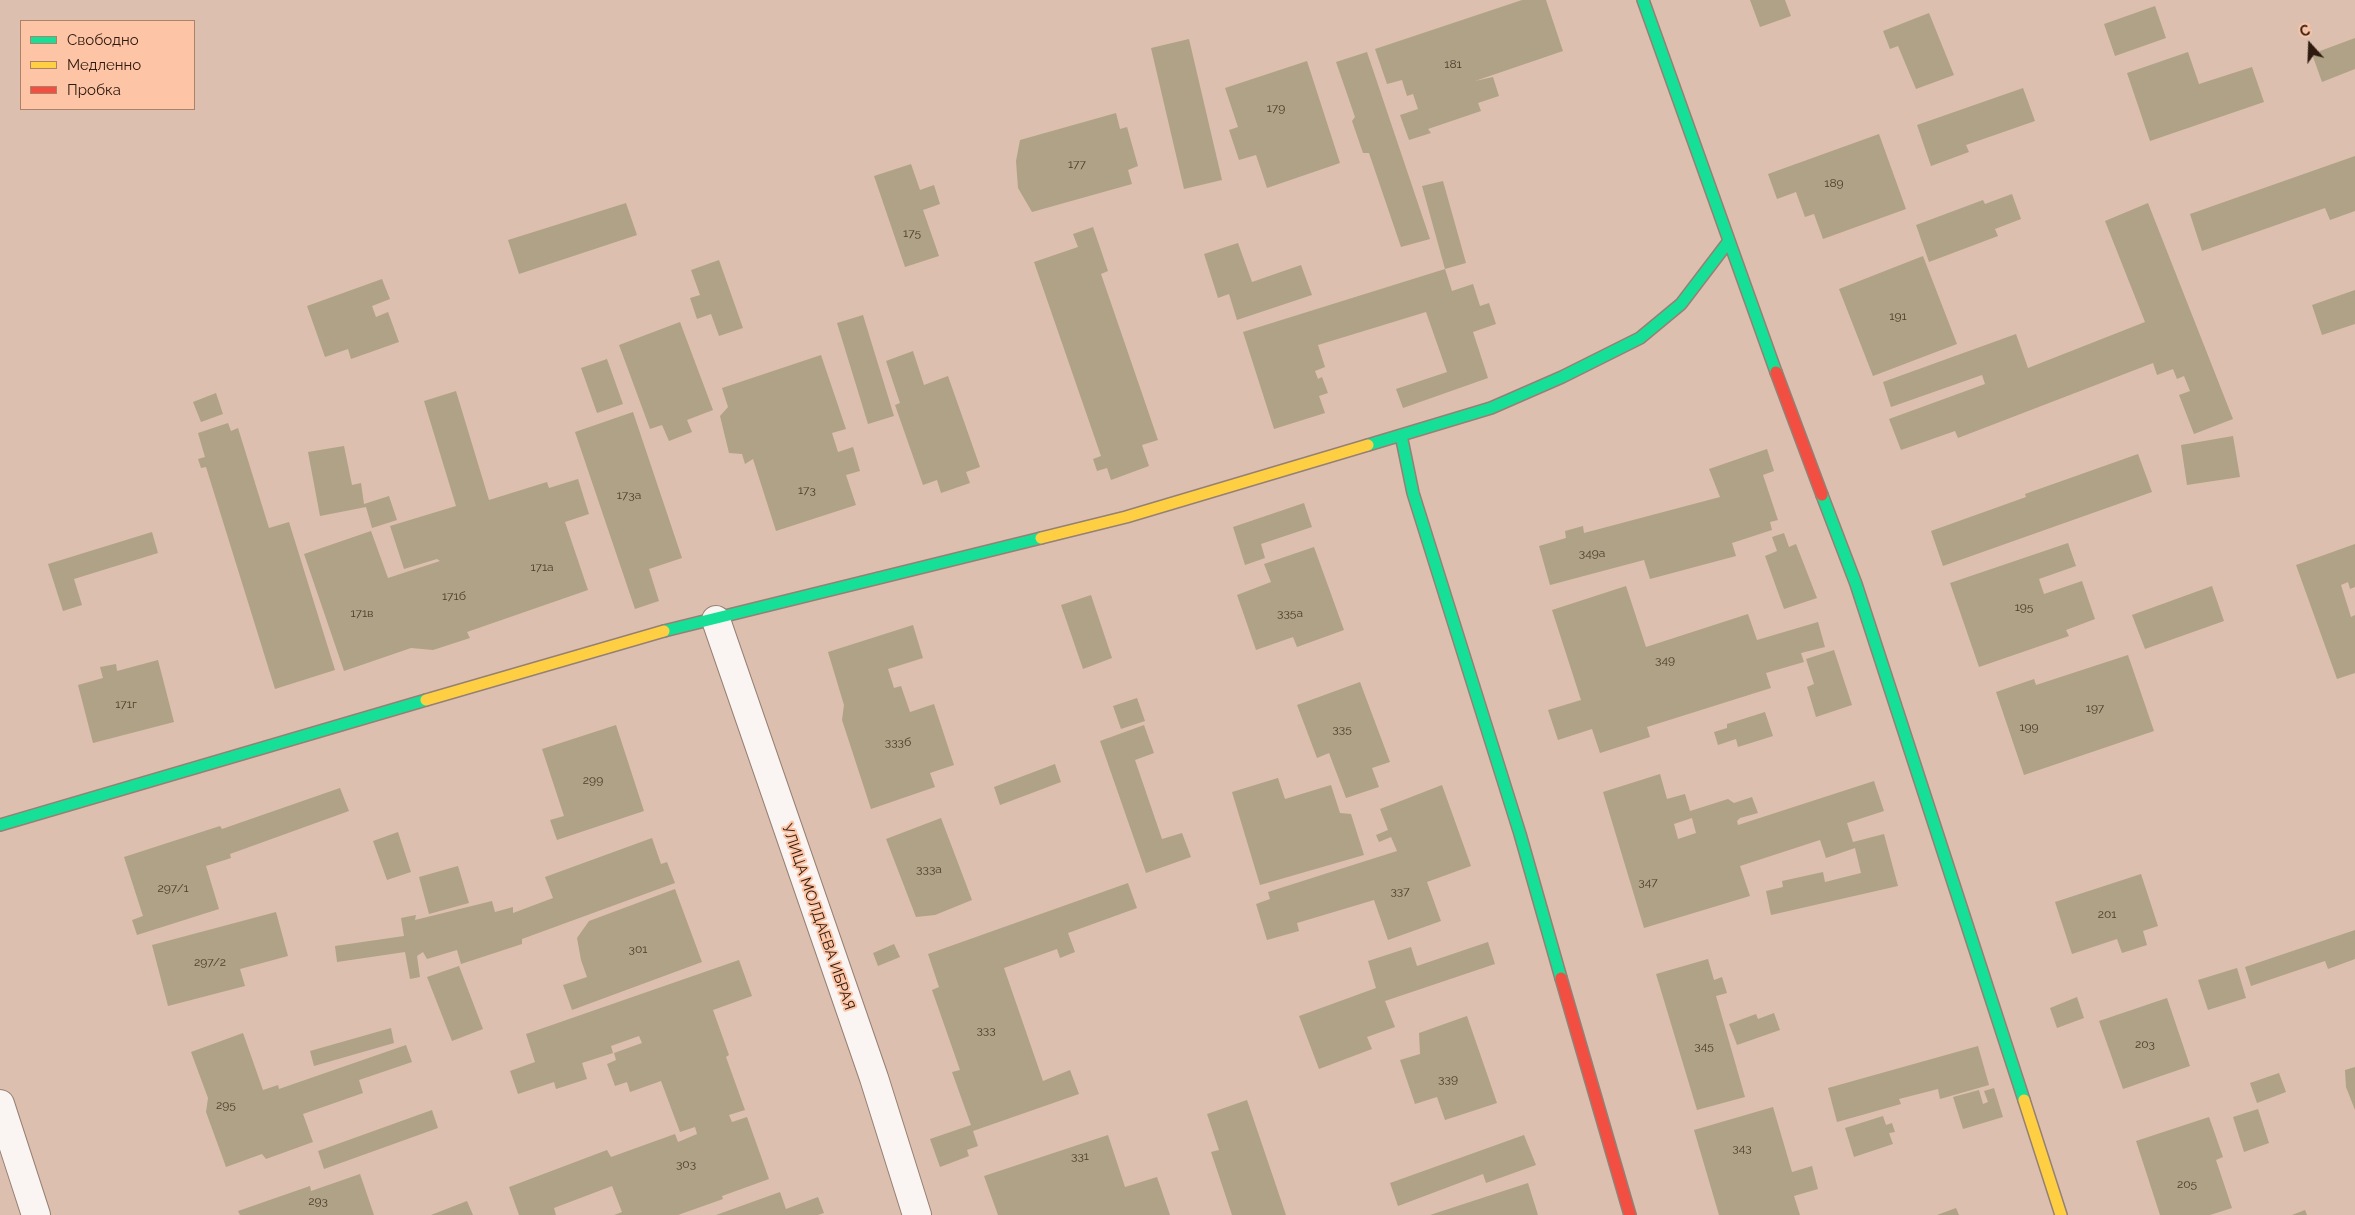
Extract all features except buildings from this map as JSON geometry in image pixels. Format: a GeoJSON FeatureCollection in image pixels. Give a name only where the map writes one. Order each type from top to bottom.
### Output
{"type":"FeatureCollection","features":[{"type":"Feature","properties":{"kind":"street"},"geometry":{"type":"LineString","coordinates":[[1643,0],[1729,241],[1856,584],[2061,1215]]}},
{"type":"Feature","properties":{"kind":"street"},"geometry":{"type":"LineString","coordinates":[[1,822],[656,633],[716,620],[1126,517],[1491,408],[1562,377],[1640,338],[1681,304],[1729,241]]}},
{"type":"Feature","properties":{"kind":"street"},"geometry":{"type":"LineString","coordinates":[[1401,435],[1413,493],[1520,834],[1630,1215]]}},
{"type":"Feature","properties":{"kind":"street","name":"УЛИЦА МОЛДАЕВА ИБРАЯ"},"geometry":{"type":"LineString","coordinates":[[716,620],[874,1078],[917,1215]]}},
{"type":"Feature","properties":{"kind":"street"},"geometry":{"type":"LineString","coordinates":[[0,1104],[36,1215]]}},
{"type":"Feature","properties":{"kind":"traffic: fast"},"geometry":{"type":"LineString","coordinates":[[1643,0],[1776,372]]}},
{"type":"Feature","properties":{"kind":"traffic: fast"},"geometry":{"type":"LineString","coordinates":[[1368,445],[1491,408],[1562,377],[1640,338],[1681,304],[1729,241]]}},
{"type":"Feature","properties":{"kind":"traffic: fast"},"geometry":{"type":"LineString","coordinates":[[1401,435],[1413,493],[1520,834],[1561,978]]}},
{"type":"Feature","properties":{"kind":"traffic: fast"},"geometry":{"type":"LineString","coordinates":[[1822,495],[1856,584],[2024,1100]]}},
{"type":"Feature","properties":{"kind":"traffic: fast"},"geometry":{"type":"LineString","coordinates":[[664,631],[1041,538]]}},
{"type":"Feature","properties":{"kind":"traffic: fast"},"geometry":{"type":"LineString","coordinates":[[0,825],[426,700]]}},
{"type":"Feature","properties":{"kind":"traffic: slow"},"geometry":{"type":"LineString","coordinates":[[1041,538],[1126,517],[1368,445]]}},
{"type":"Feature","properties":{"kind":"traffic: slow"},"geometry":{"type":"LineString","coordinates":[[426,700],[664,631]]}},
{"type":"Feature","properties":{"kind":"traffic: slow"},"geometry":{"type":"LineString","coordinates":[[2024,1100],[2061,1215]]}},
{"type":"Feature","properties":{"kind":"traffic: jam"},"geometry":{"type":"LineString","coordinates":[[1776,372],[1822,495]]}},
{"type":"Feature","properties":{"kind":"traffic: jam"},"geometry":{"type":"LineString","coordinates":[[1561,978],[1630,1215]]}}]}
